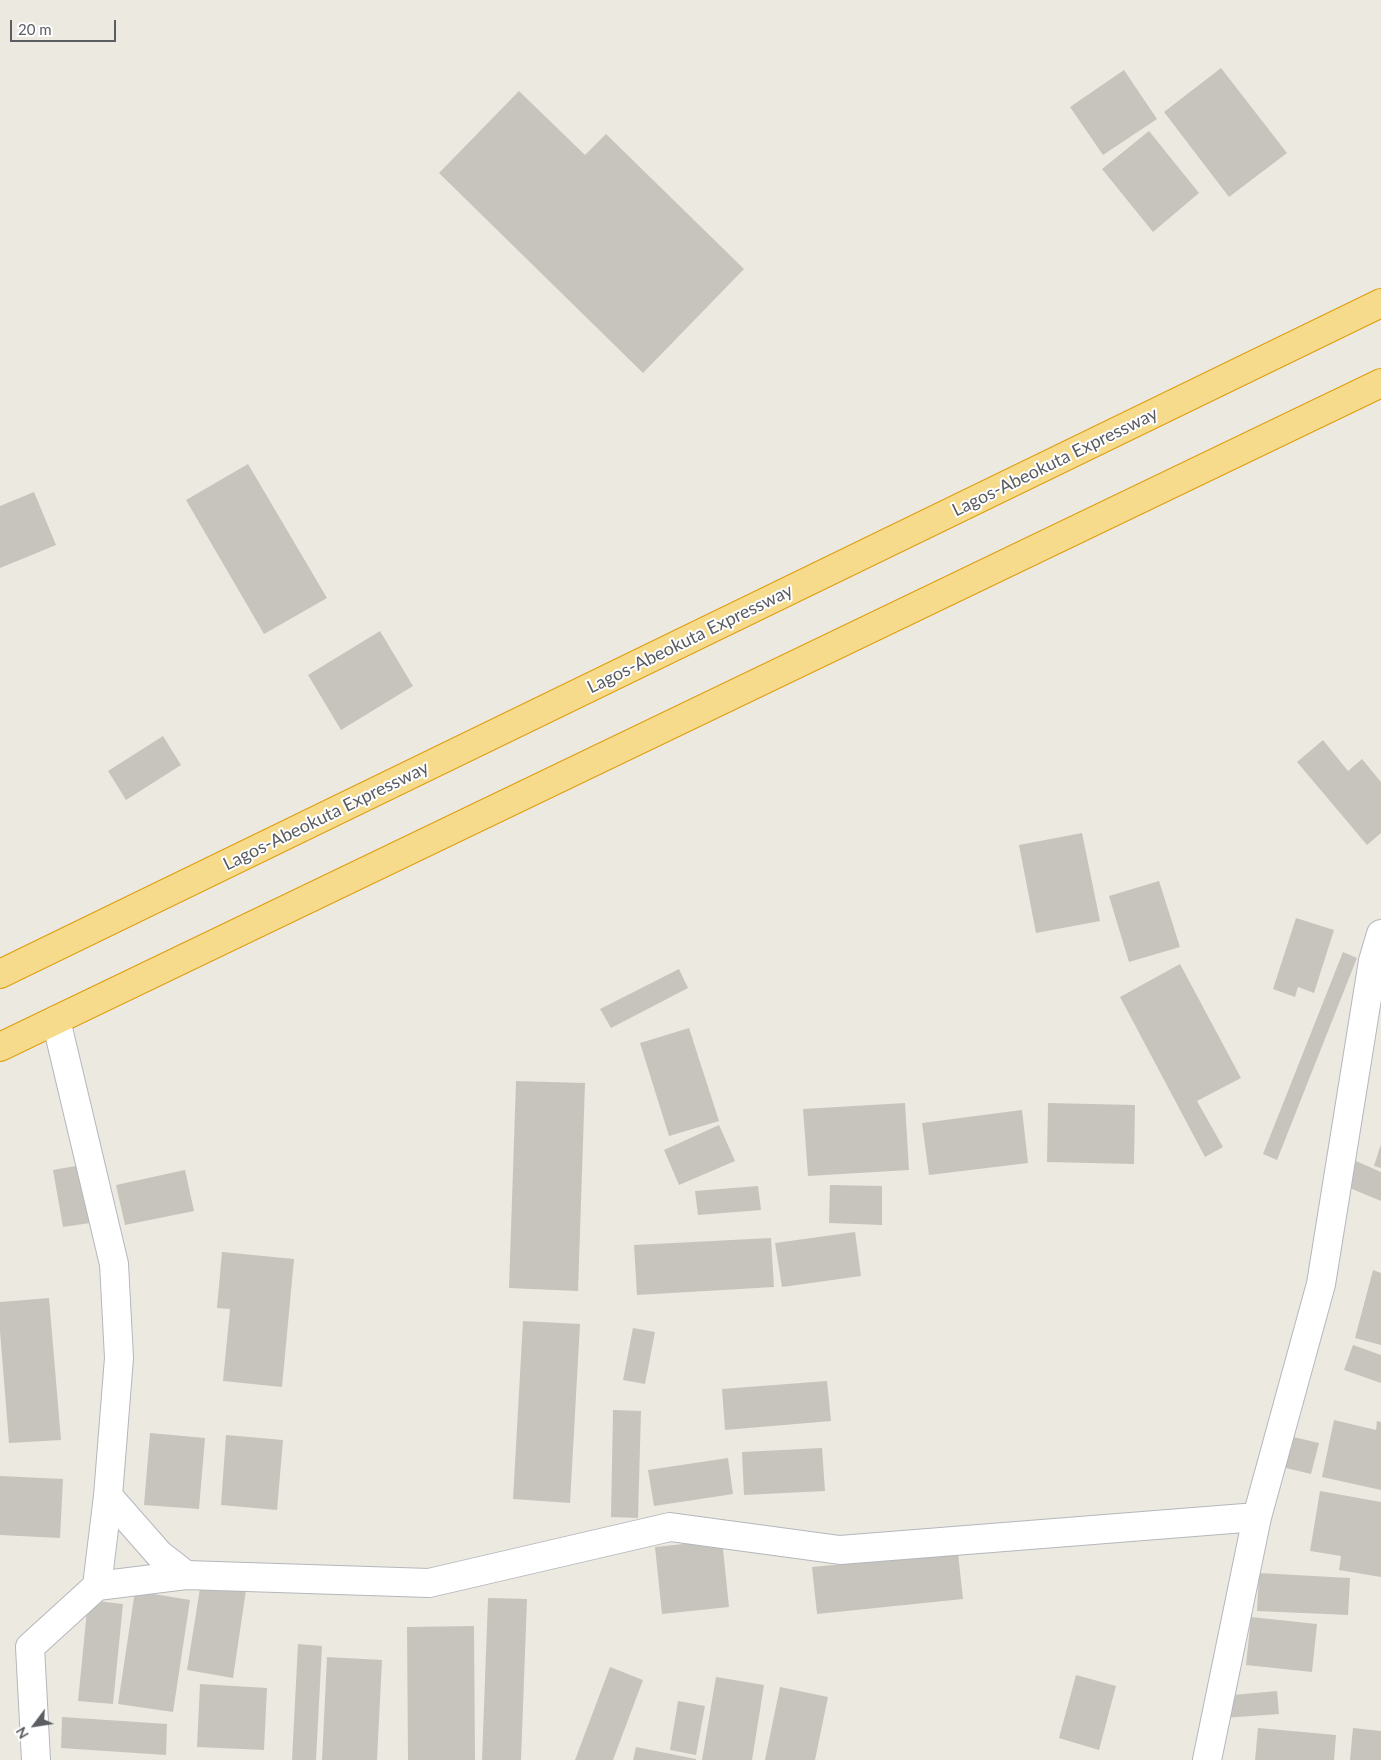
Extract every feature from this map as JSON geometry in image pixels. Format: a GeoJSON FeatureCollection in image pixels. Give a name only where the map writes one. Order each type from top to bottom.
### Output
{"type":"FeatureCollection","features":[{"type":"Feature","properties":{"kind":"highway","name":"Lagos-Abeokuta Expressway"},"geometry":{"type":"LineString","coordinates":[[0,974],[1381,303]]}},
{"type":"Feature","properties":{"kind":"highway"},"geometry":{"type":"LineString","coordinates":[[0,1047],[1381,383]]}},
{"type":"Feature","properties":{"kind":"street"},"geometry":{"type":"LineString","coordinates":[[1207,1760],[1257,1517],[1321,1284],[1381,934]]}},
{"type":"Feature","properties":{"kind":"street"},"geometry":{"type":"LineString","coordinates":[[56,1020],[114,1264],[119,1358],[108,1496],[97,1586]]}},
{"type":"Feature","properties":{"kind":"street"},"geometry":{"type":"LineString","coordinates":[[108,1496],[159,1554],[186,1574]]}},
{"type":"Feature","properties":{"kind":"street"},"geometry":{"type":"LineString","coordinates":[[36,1760],[30,1647],[97,1586],[186,1574],[428,1583],[670,1527],[840,1550],[1257,1517]]}},
{"type":"Feature","properties":{"kind":"building"},"geometry":{"type":"Polygon","coordinates":[[[1221,68],[1287,153],[1229,197],[1164,112],[1221,68]]]}},
{"type":"Feature","properties":{"kind":"building"},"geometry":{"type":"Polygon","coordinates":[[[1124,70],[1157,119],[1103,155],[1070,107],[1124,70]]]}},
{"type":"Feature","properties":{"kind":"building"},"geometry":{"type":"Polygon","coordinates":[[[519,91],[585,155],[606,134],[744,269],[643,373],[439,173],[519,91]]]}},
{"type":"Feature","properties":{"kind":"building"},"geometry":{"type":"Polygon","coordinates":[[[1149,131],[1199,193],[1153,232],[1102,169],[1149,131]]]}},
{"type":"Feature","properties":{"kind":"building"},"geometry":{"type":"Polygon","coordinates":[[[248,464],[327,598],[264,634],[186,500],[248,464]]]}},
{"type":"Feature","properties":{"kind":"building"},"geometry":{"type":"Polygon","coordinates":[[[34,492],[56,545],[0,568],[0,506],[34,492]]]}},
{"type":"Feature","properties":{"kind":"building"},"geometry":{"type":"Polygon","coordinates":[[[380,631],[413,686],[341,730],[308,675],[380,631]]]}},
{"type":"Feature","properties":{"kind":"building"},"geometry":{"type":"Polygon","coordinates":[[[163,736],[181,765],[126,800],[108,771],[163,736]]]}},
{"type":"Feature","properties":{"kind":"building"},"geometry":{"type":"Polygon","coordinates":[[[1323,740],[1348,771],[1362,759],[1381,782],[1381,833],[1367,845],[1297,762],[1323,740]]]}},
{"type":"Feature","properties":{"kind":"building"},"geometry":{"type":"Polygon","coordinates":[[[1082,833],[1100,921],[1036,933],[1019,845],[1082,833]]]}},
{"type":"Feature","properties":{"kind":"building"},"geometry":{"type":"Polygon","coordinates":[[[1159,881],[1180,947],[1129,962],[1109,896],[1159,881]]]}},
{"type":"Feature","properties":{"kind":"building"},"geometry":{"type":"Polygon","coordinates":[[[1296,918],[1334,930],[1314,993],[1298,987],[1295,997],[1273,989],[1296,918]]]}},
{"type":"Feature","properties":{"kind":"building"},"geometry":{"type":"Polygon","coordinates":[[[1343,952],[1357,958],[1277,1160],[1263,1154],[1343,952]]]}},
{"type":"Feature","properties":{"kind":"building"},"geometry":{"type":"Polygon","coordinates":[[[1180,964],[1241,1078],[1197,1101],[1223,1147],[1205,1157],[1120,997],[1180,964]]]}},
{"type":"Feature","properties":{"kind":"building"},"geometry":{"type":"Polygon","coordinates":[[[679,969],[688,988],[611,1028],[600,1009],[679,969]]]}},
{"type":"Feature","properties":{"kind":"building"},"geometry":{"type":"Polygon","coordinates":[[[689,1028],[719,1121],[669,1136],[640,1043],[689,1028]]]}},
{"type":"Feature","properties":{"kind":"building"},"geometry":{"type":"Polygon","coordinates":[[[516,1081],[585,1083],[578,1291],[509,1288],[516,1081]]]}},
{"type":"Feature","properties":{"kind":"building"},"geometry":{"type":"Polygon","coordinates":[[[905,1103],[909,1170],[808,1176],[803,1109],[905,1103]]]}},
{"type":"Feature","properties":{"kind":"building"},"geometry":{"type":"Polygon","coordinates":[[[1048,1103],[1135,1105],[1134,1164],[1047,1162],[1048,1103]]]}},
{"type":"Feature","properties":{"kind":"building"},"geometry":{"type":"Polygon","coordinates":[[[1022,1110],[1028,1163],[929,1175],[922,1123],[1022,1110]]]}},
{"type":"Feature","properties":{"kind":"building"},"geometry":{"type":"Polygon","coordinates":[[[719,1125],[735,1161],[679,1185],[664,1150],[719,1125]]]}},
{"type":"Feature","properties":{"kind":"building"},"geometry":{"type":"Polygon","coordinates":[[[1381,1144],[1381,1168],[1374,1166],[1381,1144]]]}},
{"type":"Feature","properties":{"kind":"building"},"geometry":{"type":"Polygon","coordinates":[[[1356,1161],[1381,1172],[1381,1201],[1345,1186],[1356,1161]]]}},
{"type":"Feature","properties":{"kind":"building"},"geometry":{"type":"Polygon","coordinates":[[[81,1165],[90,1223],[63,1227],[53,1170],[81,1165]]]}},
{"type":"Feature","properties":{"kind":"building"},"geometry":{"type":"Polygon","coordinates":[[[185,1170],[194,1211],[125,1225],[116,1185],[185,1170]]]}},
{"type":"Feature","properties":{"kind":"building"},"geometry":{"type":"Polygon","coordinates":[[[830,1185],[882,1186],[882,1225],[829,1223],[830,1185]]]}},
{"type":"Feature","properties":{"kind":"building"},"geometry":{"type":"Polygon","coordinates":[[[758,1186],[761,1210],[698,1215],[695,1191],[758,1186]]]}},
{"type":"Feature","properties":{"kind":"building"},"geometry":{"type":"Polygon","coordinates":[[[855,1232],[861,1276],[782,1287],[775,1243],[855,1232]]]}},
{"type":"Feature","properties":{"kind":"building"},"geometry":{"type":"Polygon","coordinates":[[[771,1238],[774,1287],[637,1295],[634,1245],[771,1238]]]}},
{"type":"Feature","properties":{"kind":"building"},"geometry":{"type":"Polygon","coordinates":[[[222,1252],[294,1259],[282,1387],[223,1381],[230,1309],[217,1308],[222,1252]]]}},
{"type":"Feature","properties":{"kind":"building"},"geometry":{"type":"Polygon","coordinates":[[[1373,1270],[1381,1273],[1381,1345],[1355,1338],[1373,1270]]]}},
{"type":"Feature","properties":{"kind":"building"},"geometry":{"type":"Polygon","coordinates":[[[49,1298],[61,1440],[9,1443],[0,1331],[0,1302],[49,1298]]]}},
{"type":"Feature","properties":{"kind":"building"},"geometry":{"type":"Polygon","coordinates":[[[523,1321],[580,1324],[570,1503],[513,1499],[523,1321]]]}},
{"type":"Feature","properties":{"kind":"building"},"geometry":{"type":"Polygon","coordinates":[[[633,1328],[655,1332],[645,1384],[623,1380],[633,1328]]]}},
{"type":"Feature","properties":{"kind":"building"},"geometry":{"type":"Polygon","coordinates":[[[1353,1345],[1381,1355],[1381,1383],[1344,1370],[1353,1345]]]}},
{"type":"Feature","properties":{"kind":"building"},"geometry":{"type":"Polygon","coordinates":[[[827,1381],[831,1421],[725,1430],[722,1389],[827,1381]]]}},
{"type":"Feature","properties":{"kind":"building"},"geometry":{"type":"Polygon","coordinates":[[[613,1410],[641,1411],[638,1518],[611,1517],[613,1410]]]}},
{"type":"Feature","properties":{"kind":"building"},"geometry":{"type":"Polygon","coordinates":[[[1334,1420],[1376,1430],[1377,1421],[1381,1422],[1381,1490],[1322,1477],[1334,1420]]]}},
{"type":"Feature","properties":{"kind":"building"},"geometry":{"type":"Polygon","coordinates":[[[150,1433],[205,1438],[199,1509],[144,1505],[150,1433]]]}},
{"type":"Feature","properties":{"kind":"building"},"geometry":{"type":"Polygon","coordinates":[[[226,1435],[283,1440],[277,1510],[221,1505],[226,1435]]]}},
{"type":"Feature","properties":{"kind":"building"},"geometry":{"type":"Polygon","coordinates":[[[1289,1436],[1319,1443],[1311,1474],[1282,1467],[1289,1436]]]}},
{"type":"Feature","properties":{"kind":"building"},"geometry":{"type":"Polygon","coordinates":[[[822,1448],[825,1491],[744,1495],[742,1452],[822,1448]]]}},
{"type":"Feature","properties":{"kind":"building"},"geometry":{"type":"Polygon","coordinates":[[[728,1458],[733,1494],[654,1506],[648,1470],[728,1458]]]}},
{"type":"Feature","properties":{"kind":"building"},"geometry":{"type":"Polygon","coordinates":[[[0,1476],[63,1479],[60,1538],[0,1535],[0,1476]]]}},
{"type":"Feature","properties":{"kind":"building"},"geometry":{"type":"Polygon","coordinates":[[[1320,1491],[1381,1502],[1381,1577],[1339,1570],[1341,1556],[1310,1551],[1320,1491]]]}},
{"type":"Feature","properties":{"kind":"building"},"geometry":{"type":"Polygon","coordinates":[[[722,1540],[729,1607],[662,1614],[655,1547],[722,1540]]]}},
{"type":"Feature","properties":{"kind":"building"},"geometry":{"type":"Polygon","coordinates":[[[958,1553],[963,1599],[817,1614],[812,1567],[958,1553]]]}},
{"type":"Feature","properties":{"kind":"building"},"geometry":{"type":"Polygon","coordinates":[[[1259,1573],[1350,1578],[1348,1615],[1257,1611],[1259,1573]]]}},
{"type":"Feature","properties":{"kind":"building"},"geometry":{"type":"Polygon","coordinates":[[[201,1582],[246,1590],[233,1678],[187,1670],[201,1582]]]}},
{"type":"Feature","properties":{"kind":"building"},"geometry":{"type":"Polygon","coordinates":[[[135,1591],[190,1600],[173,1712],[118,1704],[135,1591]]]}},
{"type":"Feature","properties":{"kind":"building"},"geometry":{"type":"Polygon","coordinates":[[[488,1598],[527,1599],[521,1760],[482,1760],[488,1598]]]}},
{"type":"Feature","properties":{"kind":"building"},"geometry":{"type":"Polygon","coordinates":[[[88,1600],[123,1604],[113,1704],[78,1701],[88,1600]]]}},
{"type":"Feature","properties":{"kind":"building"},"geometry":{"type":"Polygon","coordinates":[[[1251,1617],[1317,1624],[1312,1672],[1246,1665],[1251,1617]]]}},
{"type":"Feature","properties":{"kind":"building"},"geometry":{"type":"Polygon","coordinates":[[[474,1626],[475,1760],[408,1760],[407,1627],[474,1626]]]}},
{"type":"Feature","properties":{"kind":"building"},"geometry":{"type":"Polygon","coordinates":[[[298,1644],[322,1646],[316,1760],[292,1760],[298,1644]]]}},
{"type":"Feature","properties":{"kind":"building"},"geometry":{"type":"Polygon","coordinates":[[[327,1657],[382,1660],[377,1760],[322,1760],[327,1657]]]}},
{"type":"Feature","properties":{"kind":"building"},"geometry":{"type":"Polygon","coordinates":[[[610,1667],[643,1680],[613,1760],[575,1760],[610,1667]]]}},
{"type":"Feature","properties":{"kind":"building"},"geometry":{"type":"Polygon","coordinates":[[[1076,1675],[1116,1686],[1099,1750],[1059,1738],[1076,1675]]]}},
{"type":"Feature","properties":{"kind":"building"},"geometry":{"type":"Polygon","coordinates":[[[716,1677],[764,1685],[752,1760],[702,1760],[716,1677]]]}},
{"type":"Feature","properties":{"kind":"building"},"geometry":{"type":"Polygon","coordinates":[[[200,1684],[267,1688],[264,1750],[197,1747],[200,1684]]]}},
{"type":"Feature","properties":{"kind":"building"},"geometry":{"type":"Polygon","coordinates":[[[780,1687],[828,1697],[815,1760],[765,1760],[780,1687]]]}},
{"type":"Feature","properties":{"kind":"building"},"geometry":{"type":"Polygon","coordinates":[[[1277,1691],[1279,1714],[1224,1718],[1222,1696],[1277,1691]]]}},
{"type":"Feature","properties":{"kind":"building"},"geometry":{"type":"Polygon","coordinates":[[[678,1701],[705,1706],[696,1755],[670,1750],[678,1701]]]}},
{"type":"Feature","properties":{"kind":"building"},"geometry":{"type":"Polygon","coordinates":[[[62,1717],[167,1724],[166,1755],[61,1748],[62,1717]]]}},
{"type":"Feature","properties":{"kind":"building"},"geometry":{"type":"Polygon","coordinates":[[[1258,1728],[1336,1735],[1334,1760],[1255,1760],[1258,1728]]]}},
{"type":"Feature","properties":{"kind":"building"},"geometry":{"type":"Polygon","coordinates":[[[1353,1728],[1381,1731],[1381,1760],[1350,1760],[1353,1728]]]}},
{"type":"Feature","properties":{"kind":"building"},"geometry":{"type":"Polygon","coordinates":[[[636,1747],[696,1759],[696,1760],[633,1760],[636,1747]]]}}]}
